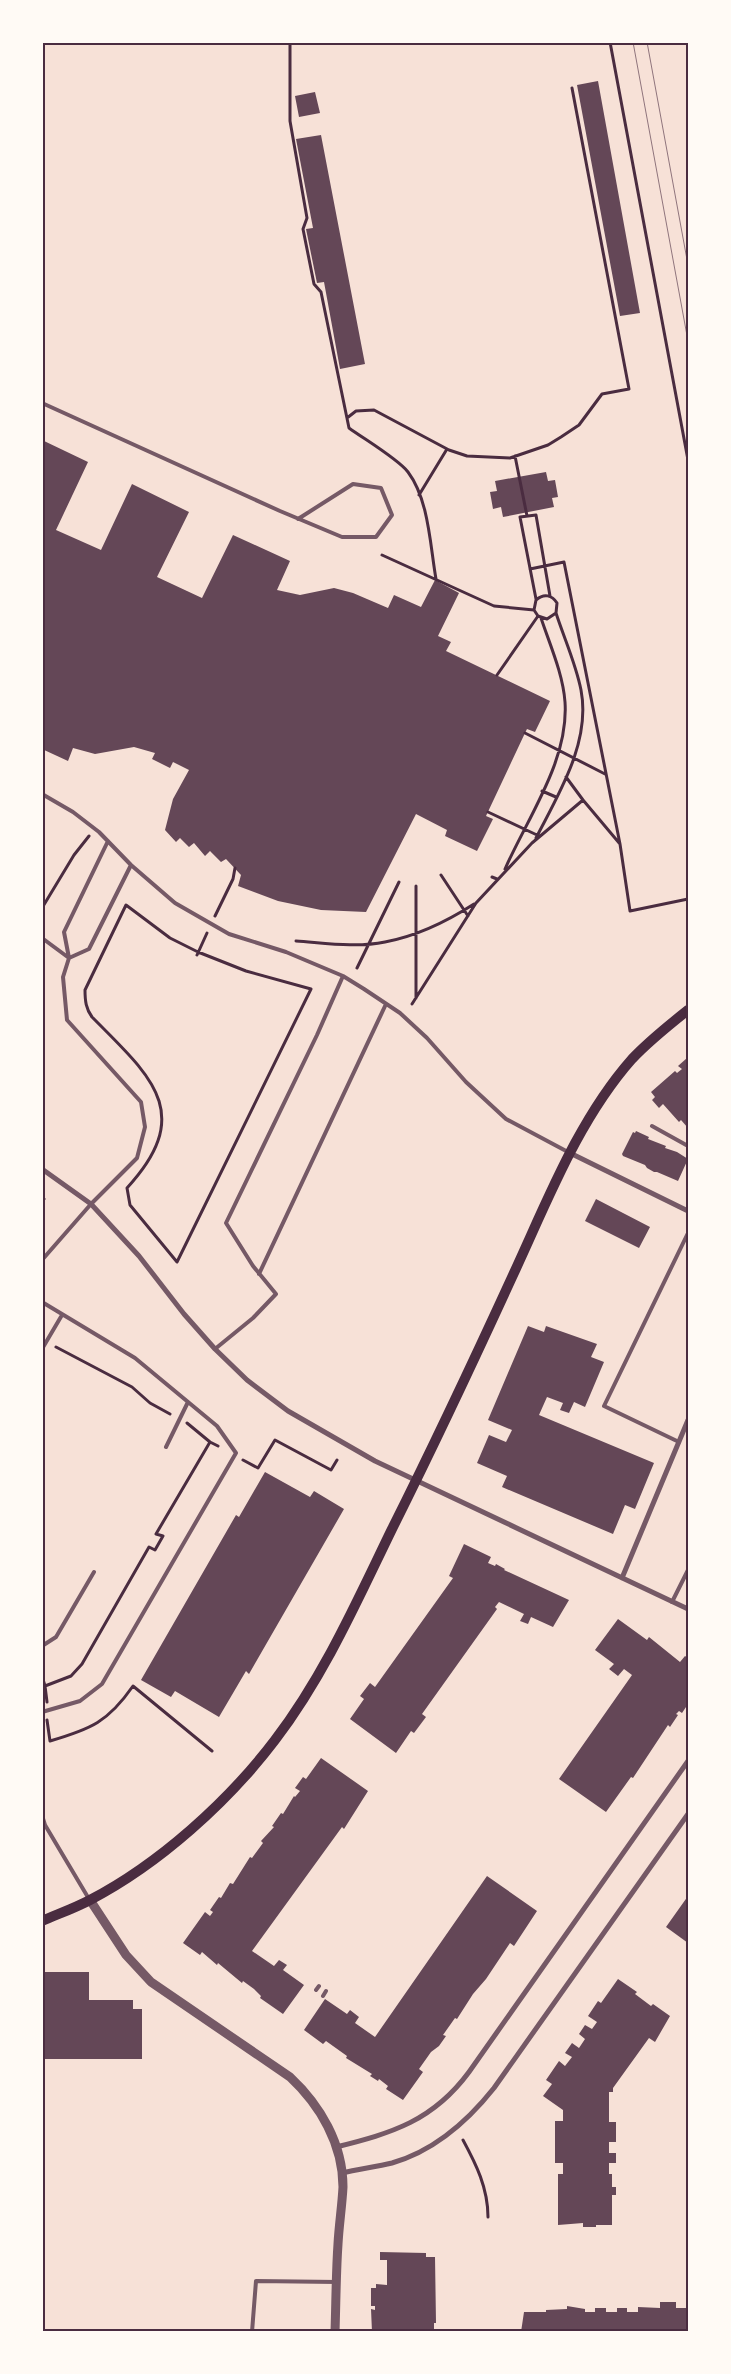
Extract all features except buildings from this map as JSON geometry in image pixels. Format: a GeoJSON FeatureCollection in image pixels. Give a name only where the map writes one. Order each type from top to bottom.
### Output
{"type":"FeatureCollection","features":[{"type":"Feature","properties":{"kind":"main road"},"geometry":{"type":"LineString","coordinates":[[42,1921],[90,1900],[135,1872],[188,1831],[238,1784],[276,1739],[308,1690],[337,1640],[416,1480],[570,1154],[596,1111],[632,1060],[652,1039],[688,1010]]}},
{"type":"Feature","properties":{"kind":"street"},"geometry":{"type":"LineString","coordinates":[[570,1154],[688,1211]]}},
{"type":"Feature","properties":{"kind":"street"},"geometry":{"type":"LineString","coordinates":[[42,1169],[91,1204],[139,1256],[214,1349],[247,1380],[288,1411],[342,1443],[416,1480],[688,1609]]}},
{"type":"Feature","properties":{"kind":"street"},"geometry":{"type":"LineString","coordinates":[[622,1578],[688,1420]]}},
{"type":"Feature","properties":{"kind":"street"},"geometry":{"type":"LineString","coordinates":[[336,2147],[380,2136],[410,2124],[439,2105],[451,2094],[469,2072],[688,1761]]}},
{"type":"Feature","properties":{"kind":"street"},"geometry":{"type":"LineString","coordinates":[[342,2173],[392,2163],[411,2156],[445,2137],[472,2114],[494,2088],[688,1814]]}},
{"type":"Feature","properties":{"kind":"street"},"geometry":{"type":"LineString","coordinates":[[90,1900],[126,1955],[151,1982],[270,2062],[303,2090],[322,2115],[336,2147],[343,2186],[335,2332]]}},
{"type":"Feature","properties":{"kind":"lane"},"geometry":{"type":"LineString","coordinates":[[42,402],[298,519],[342,538],[376,537],[392,515],[381,488],[353,484],[298,519]]}},
{"type":"Feature","properties":{"kind":"lane"},"geometry":{"type":"LineString","coordinates":[[42,794],[73,812],[95,829],[131,865],[175,903],[229,934],[286,952],[344,976],[386,1004],[427,1038],[466,1082],[506,1119],[570,1154]]}},
{"type":"Feature","properties":{"kind":"lane"},"geometry":{"type":"LineString","coordinates":[[42,1260],[91,1204],[137,1158],[145,1127],[141,1102],[67,1020],[63,976],[69,958],[64,932],[108,841]]}},
{"type":"Feature","properties":{"kind":"lane"},"geometry":{"type":"LineString","coordinates":[[69,958],[89,949],[131,865]]}},
{"type":"Feature","properties":{"kind":"lane"},"geometry":{"type":"LineString","coordinates":[[42,938],[69,958]]}},
{"type":"Feature","properties":{"kind":"lane"},"geometry":{"type":"LineString","coordinates":[[214,1349],[253,1318],[276,1294],[259,1274],[226,1223],[344,976]]}},
{"type":"Feature","properties":{"kind":"lane"},"geometry":{"type":"LineString","coordinates":[[259,1274],[386,1004]]}},
{"type":"Feature","properties":{"kind":"lane"},"geometry":{"type":"LineString","coordinates":[[652,1126],[688,1146]]}},
{"type":"Feature","properties":{"kind":"lane"},"geometry":{"type":"LineString","coordinates":[[679,1442],[604,1406],[688,1233]]}},
{"type":"Feature","properties":{"kind":"lane"},"geometry":{"type":"LineString","coordinates":[[42,1302],[135,1358],[217,1426],[236,1453],[102,1684],[80,1701],[42,1712]]}},
{"type":"Feature","properties":{"kind":"lane"},"geometry":{"type":"LineString","coordinates":[[42,1349],[62,1315]]}},
{"type":"Feature","properties":{"kind":"lane"},"geometry":{"type":"LineString","coordinates":[[166,1446],[188,1402]]}},
{"type":"Feature","properties":{"kind":"lane"},"geometry":{"type":"LineString","coordinates":[[672,1602],[688,1570]]}},
{"type":"Feature","properties":{"kind":"lane"},"geometry":{"type":"LineString","coordinates":[[42,1646],[56,1637],[94,1572]]}},
{"type":"Feature","properties":{"kind":"lane"},"geometry":{"type":"LineString","coordinates":[[42,1815],[90,1900]]}},
{"type":"Feature","properties":{"kind":"lane"},"geometry":{"type":"LineString","coordinates":[[316,1990],[319,1986]]}},
{"type":"Feature","properties":{"kind":"lane"},"geometry":{"type":"LineString","coordinates":[[323,1996],[326,1991]]}},
{"type":"Feature","properties":{"kind":"lane"},"geometry":{"type":"LineString","coordinates":[[252,2332],[256,2281],[337,2282]]}},
{"type":"Feature","properties":{"kind":"path"},"geometry":{"type":"LineString","coordinates":[[610,42],[688,460]]}},
{"type":"Feature","properties":{"kind":"path"},"geometry":{"type":"LineString","coordinates":[[290,43],[290,121],[307,218],[303,229],[314,284],[321,292],[349,428],[407,471],[419,495],[425,514],[436,579]]}},
{"type":"Feature","properties":{"kind":"path"},"geometry":{"type":"LineString","coordinates":[[347,418],[356,410],[374,410],[447,449],[468,456],[490,459],[515,456],[548,445],[578,425],[602,394],[629,389],[572,88]]}},
{"type":"Feature","properties":{"kind":"path"},"geometry":{"type":"LineString","coordinates":[[419,495],[447,449]]}},
{"type":"Feature","properties":{"kind":"path"},"geometry":{"type":"LineString","coordinates":[[515,456],[527,516]]}},
{"type":"Feature","properties":{"kind":"path"},"geometry":{"type":"LineString","coordinates":[[504,872],[560,751],[564,732],[565,701],[560,675],[539,617],[534,610],[536,600],[520,517],[536,515],[550,596],[557,603],[556,613],[581,691],[582,727],[574,758],[535,840]]}},
{"type":"Feature","properties":{"kind":"path"},"geometry":{"type":"LineString","coordinates":[[382,555],[494,606],[534,610]]}},
{"type":"Feature","properties":{"kind":"path"},"geometry":{"type":"LineString","coordinates":[[530,569],[564,562],[620,844],[630,911],[688,899]]}},
{"type":"Feature","properties":{"kind":"path"},"geometry":{"type":"LineString","coordinates":[[536,600],[545,595],[550,596]]}},
{"type":"Feature","properties":{"kind":"path"},"geometry":{"type":"LineString","coordinates":[[539,617],[547,619],[556,613]]}},
{"type":"Feature","properties":{"kind":"path"},"geometry":{"type":"LineString","coordinates":[[497,675],[539,617]]}},
{"type":"Feature","properties":{"kind":"path"},"geometry":{"type":"LineString","coordinates":[[525,733],[606,774]]}},
{"type":"Feature","properties":{"kind":"path"},"geometry":{"type":"LineString","coordinates":[[566,777],[620,844]]}},
{"type":"Feature","properties":{"kind":"path"},"geometry":{"type":"LineString","coordinates":[[542,791],[556,797]]}},
{"type":"Feature","properties":{"kind":"path"},"geometry":{"type":"LineString","coordinates":[[412,1004],[476,903],[535,840],[583,800]]}},
{"type":"Feature","properties":{"kind":"path"},"geometry":{"type":"LineString","coordinates":[[488,812],[538,835]]}},
{"type":"Feature","properties":{"kind":"path"},"geometry":{"type":"LineString","coordinates":[[42,908],[74,855],[95,829]]}},
{"type":"Feature","properties":{"kind":"path"},"geometry":{"type":"LineString","coordinates":[[197,953],[234,879],[235,868]]}},
{"type":"Feature","properties":{"kind":"path"},"geometry":{"type":"LineString","coordinates":[[441,875],[468,916]]}},
{"type":"Feature","properties":{"kind":"path"},"geometry":{"type":"LineString","coordinates":[[492,877],[497,879]]}},
{"type":"Feature","properties":{"kind":"path"},"geometry":{"type":"LineString","coordinates":[[357,968],[398,882]]}},
{"type":"Feature","properties":{"kind":"path"},"geometry":{"type":"LineString","coordinates":[[416,886],[416,998]]}},
{"type":"Feature","properties":{"kind":"path"},"geometry":{"type":"LineString","coordinates":[[296,940],[343,944],[384,942],[434,926],[476,903]]}},
{"type":"Feature","properties":{"kind":"path"},"geometry":{"type":"LineString","coordinates":[[126,905],[170,938],[197,953],[246,971],[311,988],[177,1262],[130,1205],[127,1196],[127,1188],[143,1171],[156,1148],[160,1135],[162,1106],[145,1072],[92,1018],[87,1009],[84,990],[126,905]]}},
{"type":"Feature","properties":{"kind":"path"},"geometry":{"type":"LineString","coordinates":[[47,1342],[132,1387],[150,1403],[196,1429],[210,1442]]}},
{"type":"Feature","properties":{"kind":"path"},"geometry":{"type":"LineString","coordinates":[[42,1676],[45,1686]]}},
{"type":"Feature","properties":{"kind":"path"},"geometry":{"type":"LineString","coordinates":[[463,2140],[476,2164],[483,2183],[488,2217]]}},
{"type":"Feature","properties":{"kind":"tram line"},"geometry":{"type":"LineString","coordinates":[[633,42],[688,341]]}},
{"type":"Feature","properties":{"kind":"tram line"},"geometry":{"type":"LineString","coordinates":[[647,42],[688,265]]}}]}
